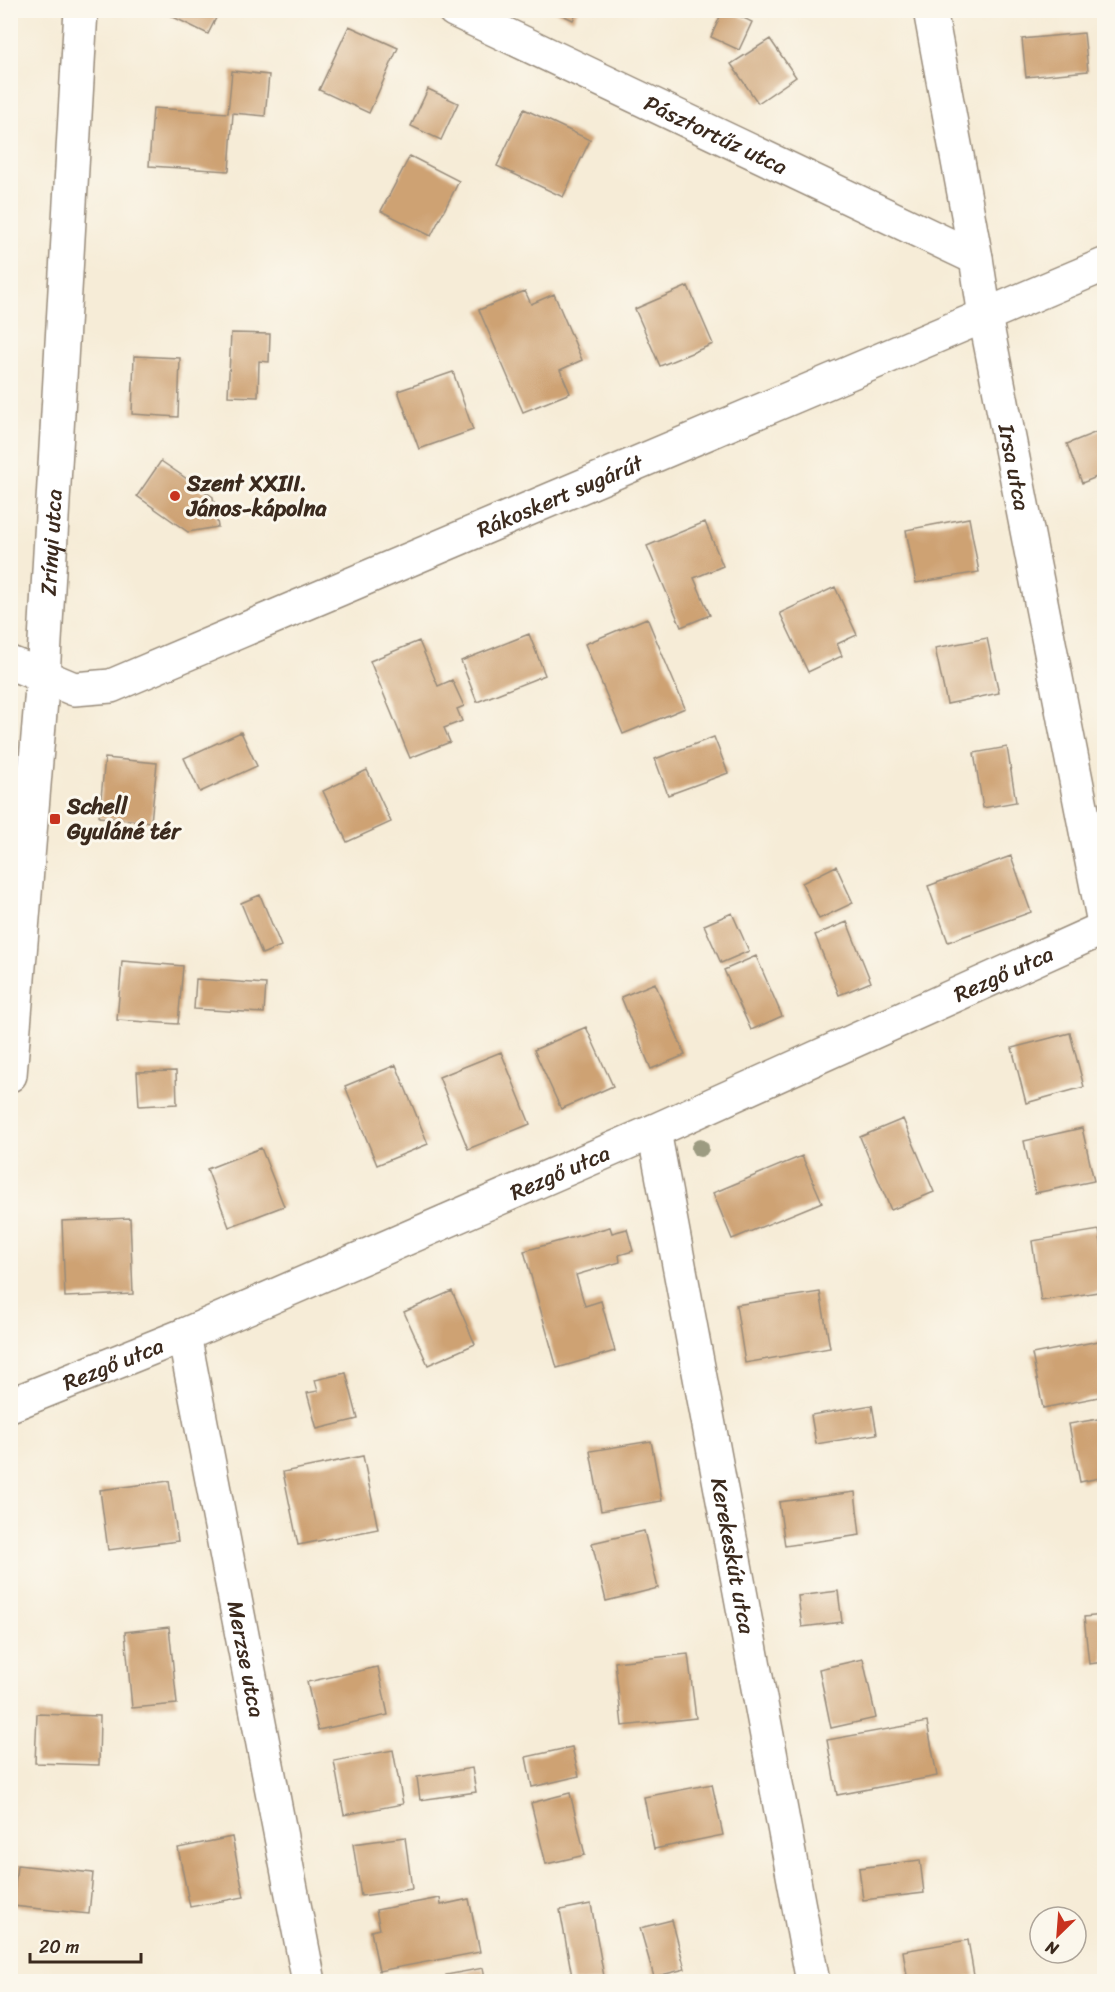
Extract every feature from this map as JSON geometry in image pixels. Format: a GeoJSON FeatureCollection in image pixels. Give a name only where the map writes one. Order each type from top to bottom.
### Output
{"type":"FeatureCollection","features":[{"type":"Feature","properties":{"kind":"street","name":"Zrínyi utca"},"geometry":{"type":"LineString","coordinates":[[10,1075],[43,676],[81,10]]}},
{"type":"Feature","properties":{"kind":"street","name":"Pásztortűz utca"},"geometry":{"type":"LineString","coordinates":[[454,10],[976,258]]}},
{"type":"Feature","properties":{"kind":"street","name":"Irsa utca"},"geometry":{"type":"LineString","coordinates":[[930,10],[985,316],[1104,923]]}},
{"type":"Feature","properties":{"kind":"street","name":"Rákoskert sugárút"},"geometry":{"type":"LineString","coordinates":[[10,663],[74,689],[111,686],[1104,265]]}},
{"type":"Feature","properties":{"kind":"street","name":"Rezgő utca"},"geometry":{"type":"LineString","coordinates":[[10,1405],[184,1335],[654,1131],[1104,928]]}},
{"type":"Feature","properties":{"kind":"street","name":"Kerekeskút utca"},"geometry":{"type":"LineString","coordinates":[[654,1131],[813,1982]]}},
{"type":"Feature","properties":{"kind":"street","name":"Merzse utca"},"geometry":{"type":"LineString","coordinates":[[184,1335],[309,1982]]}},
{"type":"Feature","properties":{"kind":"building"},"geometry":{"type":"Polygon","coordinates":[[[171,10],[220,10],[208,34],[169,15],[171,10]]]}},
{"type":"Feature","properties":{"kind":"building"},"geometry":{"type":"Polygon","coordinates":[[[552,10],[578,10],[573,20],[552,10]]]}},
{"type":"Feature","properties":{"kind":"building"},"geometry":{"type":"Polygon","coordinates":[[[723,10],[752,22],[739,50],[711,37],[723,10]]]}},
{"type":"Feature","properties":{"kind":"building"},"geometry":{"type":"Polygon","coordinates":[[[349,26],[398,48],[369,113],[319,90],[349,26]]]}},
{"type":"Feature","properties":{"kind":"building"},"geometry":{"type":"Polygon","coordinates":[[[1084,33],[1088,71],[1026,77],[1022,39],[1084,33]]]}},
{"type":"Feature","properties":{"kind":"building"},"geometry":{"type":"Polygon","coordinates":[[[770,39],[796,77],[758,103],[731,64],[770,39]]]}},
{"type":"Feature","properties":{"kind":"building"},"geometry":{"type":"Polygon","coordinates":[[[232,71],[269,75],[265,116],[233,113],[229,171],[149,166],[153,108],[228,113],[232,71]]]}},
{"type":"Feature","properties":{"kind":"building"},"geometry":{"type":"Polygon","coordinates":[[[428,89],[458,103],[441,140],[411,126],[428,89]]]}},
{"type":"Feature","properties":{"kind":"building"},"geometry":{"type":"Polygon","coordinates":[[[524,109],[590,140],[563,197],[497,166],[524,109]]]}},
{"type":"Feature","properties":{"kind":"building"},"geometry":{"type":"Polygon","coordinates":[[[410,156],[459,181],[431,236],[381,211],[410,156]]]}},
{"type":"Feature","properties":{"kind":"building"},"geometry":{"type":"Polygon","coordinates":[[[688,286],[713,344],[660,366],[635,309],[688,286]]]}},
{"type":"Feature","properties":{"kind":"building"},"geometry":{"type":"Polygon","coordinates":[[[525,291],[531,304],[554,294],[582,360],[560,370],[570,393],[523,412],[479,310],[525,291]]]}},
{"type":"Feature","properties":{"kind":"building"},"geometry":{"type":"Polygon","coordinates":[[[231,333],[270,334],[269,362],[259,361],[258,397],[228,396],[231,333]]]}},
{"type":"Feature","properties":{"kind":"building"},"geometry":{"type":"Polygon","coordinates":[[[134,356],[180,358],[178,417],[132,414],[134,356]]]}},
{"type":"Feature","properties":{"kind":"building"},"geometry":{"type":"Polygon","coordinates":[[[453,372],[473,430],[419,449],[398,391],[453,372]]]}},
{"type":"Feature","properties":{"kind":"building"},"geometry":{"type":"Polygon","coordinates":[[[1104,429],[1104,474],[1082,483],[1067,444],[1104,429]]]}},
{"type":"Feature","properties":{"kind":"building","name":"Szent XXIII. János-kápolna"},"geometry":{"type":"Polygon","coordinates":[[[161,461],[213,497],[218,527],[188,532],[137,496],[161,461]]]}},
{"type":"Feature","properties":{"kind":"building"},"geometry":{"type":"Polygon","coordinates":[[[969,518],[979,572],[916,583],[906,530],[969,518]]]}},
{"type":"Feature","properties":{"kind":"building"},"geometry":{"type":"Polygon","coordinates":[[[705,522],[723,566],[694,578],[710,615],[681,627],[647,546],[705,522]]]}},
{"type":"Feature","properties":{"kind":"building"},"geometry":{"type":"Polygon","coordinates":[[[835,587],[857,635],[837,644],[842,656],[808,672],[780,613],[835,587]]]}},
{"type":"Feature","properties":{"kind":"building"},"geometry":{"type":"Polygon","coordinates":[[[647,618],[685,708],[623,734],[585,644],[647,618]]]}},
{"type":"Feature","properties":{"kind":"building"},"geometry":{"type":"Polygon","coordinates":[[[529,634],[545,675],[477,702],[461,661],[529,634]]]}},
{"type":"Feature","properties":{"kind":"building"},"geometry":{"type":"Polygon","coordinates":[[[987,638],[999,693],[947,704],[935,648],[987,638]]]}},
{"type":"Feature","properties":{"kind":"building"},"geometry":{"type":"Polygon","coordinates":[[[419,641],[438,686],[452,680],[464,706],[457,709],[462,721],[444,728],[450,742],[410,758],[370,661],[419,641]]]}},
{"type":"Feature","properties":{"kind":"building"},"geometry":{"type":"Polygon","coordinates":[[[241,732],[257,766],[200,792],[184,758],[241,732]]]}},
{"type":"Feature","properties":{"kind":"building"},"geometry":{"type":"Polygon","coordinates":[[[714,737],[728,773],[668,795],[655,759],[714,737]]]}},
{"type":"Feature","properties":{"kind":"building"},"geometry":{"type":"Polygon","coordinates":[[[1007,747],[1016,802],[983,808],[974,753],[1007,747]]]}},
{"type":"Feature","properties":{"kind":"building"},"geometry":{"type":"Polygon","coordinates":[[[105,758],[157,763],[151,822],[99,817],[105,758]]]}},
{"type":"Feature","properties":{"kind":"building"},"geometry":{"type":"Polygon","coordinates":[[[367,770],[391,822],[347,842],[323,791],[367,770]]]}},
{"type":"Feature","properties":{"kind":"building"},"geometry":{"type":"Polygon","coordinates":[[[1011,856],[1031,912],[948,942],[928,886],[1011,856]]]}},
{"type":"Feature","properties":{"kind":"building"},"geometry":{"type":"Polygon","coordinates":[[[836,866],[853,903],[819,919],[802,883],[836,866]]]}},
{"type":"Feature","properties":{"kind":"building"},"geometry":{"type":"Polygon","coordinates":[[[260,895],[281,946],[262,954],[241,903],[260,895]]]}},
{"type":"Feature","properties":{"kind":"building"},"geometry":{"type":"Polygon","coordinates":[[[732,913],[749,951],[721,963],[704,925],[732,913]]]}},
{"type":"Feature","properties":{"kind":"building"},"geometry":{"type":"Polygon","coordinates":[[[847,922],[871,982],[839,995],[815,935],[847,922]]]}},
{"type":"Feature","properties":{"kind":"building"},"geometry":{"type":"Polygon","coordinates":[[[756,956],[782,1016],[751,1030],[724,970],[756,956]]]}},
{"type":"Feature","properties":{"kind":"building"},"geometry":{"type":"Polygon","coordinates":[[[122,961],[183,966],[178,1024],[117,1020],[122,961]]]}},
{"type":"Feature","properties":{"kind":"building"},"geometry":{"type":"Polygon","coordinates":[[[196,979],[266,984],[264,1013],[194,1009],[196,979]]]}},
{"type":"Feature","properties":{"kind":"building"},"geometry":{"type":"Polygon","coordinates":[[[655,983],[685,1055],[651,1069],[621,997],[655,983]]]}},
{"type":"Feature","properties":{"kind":"building"},"geometry":{"type":"Polygon","coordinates":[[[586,1027],[613,1086],[561,1109],[534,1050],[586,1027]]]}},
{"type":"Feature","properties":{"kind":"building"},"geometry":{"type":"Polygon","coordinates":[[[1070,1033],[1084,1087],[1026,1103],[1012,1048],[1070,1033]]]}},
{"type":"Feature","properties":{"kind":"building"},"geometry":{"type":"Polygon","coordinates":[[[501,1052],[530,1124],[468,1149],[439,1077],[501,1052]]]}},
{"type":"Feature","properties":{"kind":"building"},"geometry":{"type":"Polygon","coordinates":[[[396,1065],[428,1144],[377,1165],[345,1086],[396,1065]]]}},
{"type":"Feature","properties":{"kind":"building"},"geometry":{"type":"Polygon","coordinates":[[[176,1071],[177,1104],[139,1106],[137,1072],[176,1071]]]}},
{"type":"Feature","properties":{"kind":"building"},"geometry":{"type":"Polygon","coordinates":[[[903,1119],[934,1192],[891,1210],[860,1137],[903,1119]]]}},
{"type":"Feature","properties":{"kind":"building"},"geometry":{"type":"Polygon","coordinates":[[[1082,1128],[1094,1181],[1035,1193],[1024,1141],[1082,1128]]]}},
{"type":"Feature","properties":{"kind":"building"},"geometry":{"type":"Polygon","coordinates":[[[261,1148],[284,1206],[229,1227],[207,1169],[261,1148]]]}},
{"type":"Feature","properties":{"kind":"building"},"geometry":{"type":"Polygon","coordinates":[[[802,1156],[822,1202],[732,1239],[713,1193],[802,1156]]]}},
{"type":"Feature","properties":{"kind":"building"},"geometry":{"type":"Polygon","coordinates":[[[130,1218],[133,1294],[65,1297],[62,1221],[130,1218]]]}},
{"type":"Feature","properties":{"kind":"building"},"geometry":{"type":"Polygon","coordinates":[[[610,1227],[612,1233],[627,1229],[633,1251],[619,1255],[620,1262],[576,1275],[585,1306],[601,1301],[615,1351],[557,1368],[524,1251],[610,1227]]]}},
{"type":"Feature","properties":{"kind":"building"},"geometry":{"type":"Polygon","coordinates":[[[1099,1230],[1104,1262],[1104,1291],[1041,1301],[1032,1241],[1099,1230]]]}},
{"type":"Feature","properties":{"kind":"building"},"geometry":{"type":"Polygon","coordinates":[[[452,1291],[475,1344],[428,1365],[404,1312],[452,1291]]]}},
{"type":"Feature","properties":{"kind":"building"},"geometry":{"type":"Polygon","coordinates":[[[820,1292],[830,1348],[745,1363],[736,1305],[820,1292]]]}},
{"type":"Feature","properties":{"kind":"building"},"geometry":{"type":"Polygon","coordinates":[[[1104,1340],[1104,1396],[1043,1408],[1032,1354],[1104,1340]]]}},
{"type":"Feature","properties":{"kind":"building"},"geometry":{"type":"Polygon","coordinates":[[[346,1373],[358,1419],[317,1429],[307,1393],[318,1391],[315,1380],[346,1373]]]}},
{"type":"Feature","properties":{"kind":"building"},"geometry":{"type":"Polygon","coordinates":[[[872,1405],[877,1434],[816,1444],[811,1415],[872,1405]]]}},
{"type":"Feature","properties":{"kind":"building"},"geometry":{"type":"Polygon","coordinates":[[[1104,1418],[1104,1477],[1080,1482],[1069,1424],[1104,1418]]]}},
{"type":"Feature","properties":{"kind":"building"},"geometry":{"type":"Polygon","coordinates":[[[651,1441],[662,1501],[601,1511],[590,1451],[651,1441]]]}},
{"type":"Feature","properties":{"kind":"building"},"geometry":{"type":"Polygon","coordinates":[[[363,1456],[378,1529],[298,1545],[283,1472],[363,1456]]]}},
{"type":"Feature","properties":{"kind":"building"},"geometry":{"type":"Polygon","coordinates":[[[169,1481],[178,1541],[108,1550],[100,1490],[169,1481]]]}},
{"type":"Feature","properties":{"kind":"building"},"geometry":{"type":"Polygon","coordinates":[[[855,1492],[860,1535],[785,1546],[779,1502],[855,1492]]]}},
{"type":"Feature","properties":{"kind":"building"},"geometry":{"type":"Polygon","coordinates":[[[644,1531],[658,1588],[606,1601],[592,1543],[644,1531]]]}},
{"type":"Feature","properties":{"kind":"building"},"geometry":{"type":"Polygon","coordinates":[[[838,1591],[842,1622],[802,1627],[798,1596],[838,1591]]]}},
{"type":"Feature","properties":{"kind":"building"},"geometry":{"type":"Polygon","coordinates":[[[1104,1615],[1104,1662],[1089,1664],[1084,1617],[1104,1615]]]}},
{"type":"Feature","properties":{"kind":"building"},"geometry":{"type":"Polygon","coordinates":[[[169,1627],[177,1704],[132,1708],[125,1632],[169,1627]]]}},
{"type":"Feature","properties":{"kind":"building"},"geometry":{"type":"Polygon","coordinates":[[[688,1654],[696,1718],[622,1726],[615,1662],[688,1654]]]}},
{"type":"Feature","properties":{"kind":"building"},"geometry":{"type":"Polygon","coordinates":[[[863,1659],[876,1718],[831,1728],[819,1669],[863,1659]]]}},
{"type":"Feature","properties":{"kind":"building"},"geometry":{"type":"Polygon","coordinates":[[[378,1667],[388,1715],[318,1730],[307,1682],[378,1667]]]}},
{"type":"Feature","properties":{"kind":"building"},"geometry":{"type":"Polygon","coordinates":[[[37,1714],[100,1716],[99,1765],[35,1763],[37,1714]]]}},
{"type":"Feature","properties":{"kind":"building"},"geometry":{"type":"Polygon","coordinates":[[[927,1722],[937,1776],[837,1795],[827,1740],[927,1722]]]}},
{"type":"Feature","properties":{"kind":"building"},"geometry":{"type":"Polygon","coordinates":[[[572,1747],[579,1776],[532,1787],[526,1757],[572,1747]]]}},
{"type":"Feature","properties":{"kind":"building"},"geometry":{"type":"Polygon","coordinates":[[[393,1750],[403,1804],[344,1815],[334,1761],[393,1750]]]}},
{"type":"Feature","properties":{"kind":"building"},"geometry":{"type":"Polygon","coordinates":[[[472,1768],[476,1792],[420,1800],[417,1777],[472,1768]]]}},
{"type":"Feature","properties":{"kind":"building"},"geometry":{"type":"Polygon","coordinates":[[[712,1784],[723,1835],[654,1849],[644,1797],[712,1784]]]}},
{"type":"Feature","properties":{"kind":"building"},"geometry":{"type":"Polygon","coordinates":[[[570,1793],[585,1855],[546,1864],[531,1803],[570,1793]]]}},
{"type":"Feature","properties":{"kind":"building"},"geometry":{"type":"Polygon","coordinates":[[[232,1837],[244,1897],[190,1907],[178,1848],[232,1837]]]}},
{"type":"Feature","properties":{"kind":"building"},"geometry":{"type":"Polygon","coordinates":[[[405,1837],[412,1889],[361,1896],[353,1844],[405,1837]]]}},
{"type":"Feature","properties":{"kind":"building"},"geometry":{"type":"Polygon","coordinates":[[[920,1860],[924,1893],[863,1900],[859,1868],[920,1860]]]}},
{"type":"Feature","properties":{"kind":"building"},"geometry":{"type":"Polygon","coordinates":[[[17,1865],[93,1873],[89,1914],[13,1906],[17,1865]]]}},
{"type":"Feature","properties":{"kind":"building"},"geometry":{"type":"Polygon","coordinates":[[[440,1898],[441,1905],[469,1899],[480,1952],[379,1971],[371,1931],[380,1929],[376,1910],[440,1898]]]}},
{"type":"Feature","properties":{"kind":"building"},"geometry":{"type":"Polygon","coordinates":[[[591,1904],[605,1982],[573,1982],[560,1910],[591,1904]]]}},
{"type":"Feature","properties":{"kind":"building"},"geometry":{"type":"Polygon","coordinates":[[[672,1920],[685,1969],[654,1977],[640,1928],[672,1920]]]}},
{"type":"Feature","properties":{"kind":"building"},"geometry":{"type":"Polygon","coordinates":[[[968,1940],[974,1976],[946,1982],[908,1982],[903,1951],[968,1940]]]}},
{"type":"Feature","properties":{"kind":"building"},"geometry":{"type":"Polygon","coordinates":[[[483,1968],[486,1982],[447,1982],[446,1975],[483,1968]]]}},
{"type":"Feature","properties":{"kind":"place","name":"Szent XXIII. János-kápolna"},"geometry":{"type":"Point","coordinates":[175,496]}},
{"type":"Feature","properties":{"kind":"place","name":"Schell Gyuláné tér"},"geometry":{"type":"Point","coordinates":[55,819]}}]}
